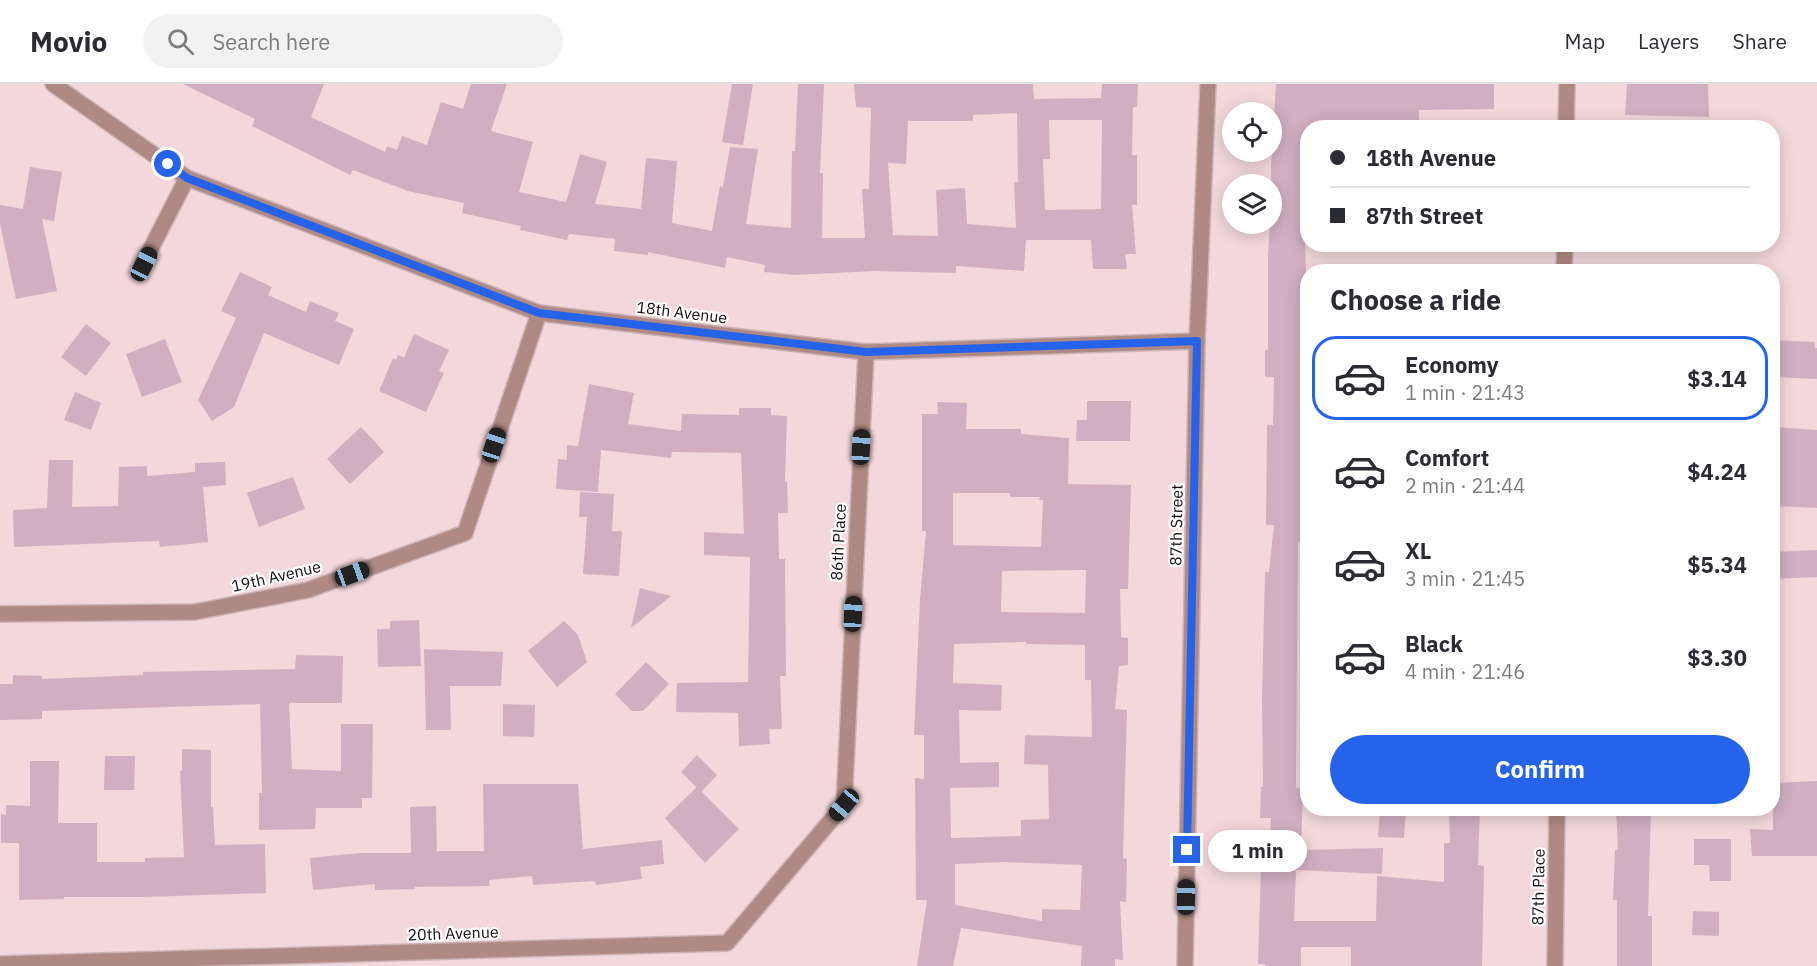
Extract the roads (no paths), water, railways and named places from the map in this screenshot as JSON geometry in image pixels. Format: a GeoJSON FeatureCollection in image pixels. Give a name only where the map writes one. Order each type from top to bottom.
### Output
{"type":"FeatureCollection","features":[{"type":"Feature","properties":{"kind":"street","name":"18th Avenue"},"geometry":{"type":"LineString","coordinates":[[53,84],[187,178],[539,313],[866,352],[1197,341]]}},
{"type":"Feature","properties":{"kind":"street","name":"87th Street"},"geometry":{"type":"LineString","coordinates":[[1185,966],[1197,341],[1208,84]]}},
{"type":"Feature","properties":{"kind":"street"},"geometry":{"type":"LineString","coordinates":[[1566,120],[1567,84]]}},
{"type":"Feature","properties":{"kind":"street"},"geometry":{"type":"LineString","coordinates":[[144,264],[187,178]]}},
{"type":"Feature","properties":{"kind":"street","name":"19th Avenue"},"geometry":{"type":"LineString","coordinates":[[0,614],[195,612],[308,590],[465,533],[539,313]]}},
{"type":"Feature","properties":{"kind":"street","name":"86th Place"},"geometry":{"type":"LineString","coordinates":[[844,805],[866,352]]}},
{"type":"Feature","properties":{"kind":"street","name":"20th Avenue"},"geometry":{"type":"LineString","coordinates":[[0,964],[727,943],[844,805]]}},
{"type":"Feature","properties":{"kind":"street","name":"87th Place"},"geometry":{"type":"LineString","coordinates":[[1555,966],[1557,816]]}}]}
